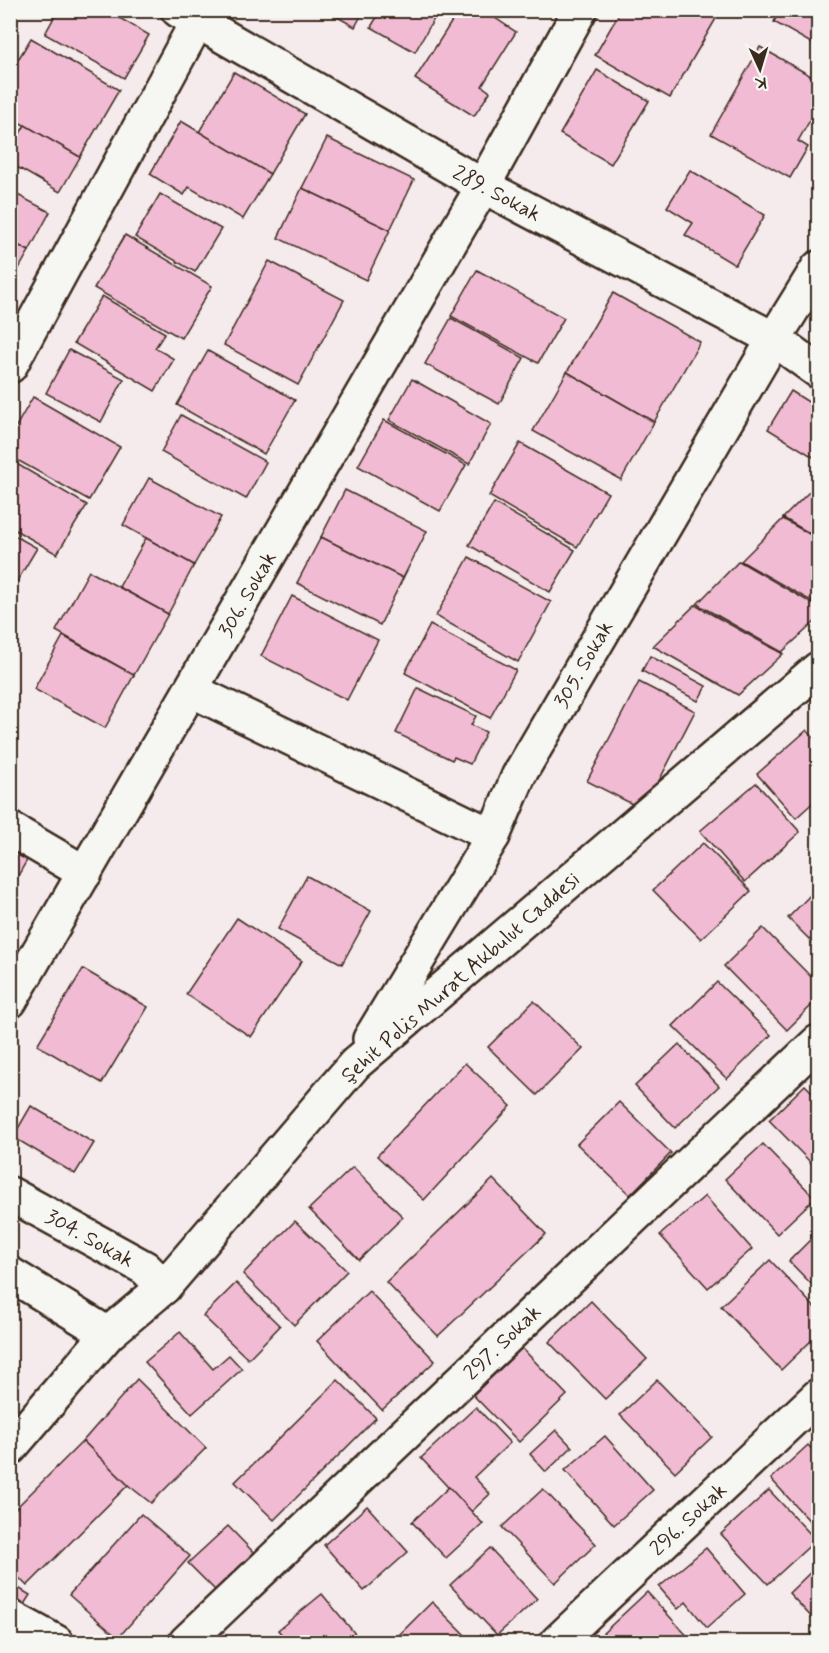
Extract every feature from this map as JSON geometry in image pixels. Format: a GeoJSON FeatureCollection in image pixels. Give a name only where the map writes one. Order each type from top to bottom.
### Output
{"type":"FeatureCollection","features":[{"type":"Feature","properties":{"kind":"street","name":"306. Sokak"},"geometry":{"type":"LineString","coordinates":[[10,1001],[483,186],[580,10]]}},
{"type":"Feature","properties":{"kind":"street","name":"289. Sokak"},"geometry":{"type":"LineString","coordinates":[[187,16],[483,186],[774,339],[819,371]]}},
{"type":"Feature","properties":{"kind":"street"},"geometry":{"type":"LineString","coordinates":[[10,366],[187,16]]}},
{"type":"Feature","properties":{"kind":"street","name":"305. Sokak"},"geometry":{"type":"LineString","coordinates":[[355,1064],[492,837],[519,775],[774,339],[819,268]]}},
{"type":"Feature","properties":{"kind":"street","name":"Şehit Polis Murat Akbulut Caddesi"},"geometry":{"type":"LineString","coordinates":[[10,1448],[108,1334],[164,1287],[355,1064],[819,669]]}},
{"type":"Feature","properties":{"kind":"street"},"geometry":{"type":"LineString","coordinates":[[191,690],[492,837]]}},
{"type":"Feature","properties":{"kind":"street"},"geometry":{"type":"LineString","coordinates":[[10,829],[85,873]]}},
{"type":"Feature","properties":{"kind":"street","name":"297. Sokak"},"geometry":{"type":"LineString","coordinates":[[186,1642],[819,1042]]}},
{"type":"Feature","properties":{"kind":"street","name":"304. Sokak"},"geometry":{"type":"LineString","coordinates":[[10,1194],[145,1268],[164,1287]]}},
{"type":"Feature","properties":{"kind":"street"},"geometry":{"type":"LineString","coordinates":[[10,1274],[108,1334]]}},
{"type":"Feature","properties":{"kind":"street","name":"296. Sokak"},"geometry":{"type":"LineString","coordinates":[[557,1642],[819,1396]]}},
{"type":"Feature","properties":{"kind":"street"},"geometry":{"type":"LineString","coordinates":[[10,1617],[56,1642]]}},
{"type":"Feature","properties":{"kind":"building"},"geometry":{"type":"Polygon","coordinates":[[[58,10],[106,10],[149,35],[124,78],[45,34],[58,10]]]}},
{"type":"Feature","properties":{"kind":"building"},"geometry":{"type":"Polygon","coordinates":[[[325,10],[364,10],[355,27],[325,10]]]}},
{"type":"Feature","properties":{"kind":"building"},"geometry":{"type":"Polygon","coordinates":[[[381,10],[439,10],[415,52],[371,27],[381,10]]]}},
{"type":"Feature","properties":{"kind":"building"},"geometry":{"type":"Polygon","coordinates":[[[459,10],[483,10],[516,32],[482,86],[490,92],[474,116],[415,79],[459,10]]]}},
{"type":"Feature","properties":{"kind":"building"},"geometry":{"type":"Polygon","coordinates":[[[621,10],[721,10],[670,98],[595,55],[621,10]]]}},
{"type":"Feature","properties":{"kind":"building"},"geometry":{"type":"Polygon","coordinates":[[[780,10],[818,10],[818,47],[774,22],[780,10]]]}},
{"type":"Feature","properties":{"kind":"building"},"geometry":{"type":"Polygon","coordinates":[[[31,38],[119,90],[80,157],[10,117],[10,73],[31,38]]]}},
{"type":"Feature","properties":{"kind":"building"},"geometry":{"type":"Polygon","coordinates":[[[760,47],[818,80],[818,118],[813,115],[798,141],[808,147],[790,178],[711,134],[760,47]]]}},
{"type":"Feature","properties":{"kind":"building"},"geometry":{"type":"Polygon","coordinates":[[[597,70],[649,101],[611,164],[560,134],[597,70]]]}},
{"type":"Feature","properties":{"kind":"building"},"geometry":{"type":"Polygon","coordinates":[[[234,72],[305,114],[270,174],[199,132],[234,72]]]}},
{"type":"Feature","properties":{"kind":"building"},"geometry":{"type":"Polygon","coordinates":[[[181,121],[270,174],[243,219],[189,187],[184,195],[150,174],[181,121]]]}},
{"type":"Feature","properties":{"kind":"building"},"geometry":{"type":"Polygon","coordinates":[[[25,125],[80,157],[60,192],[10,163],[10,150],[25,125]]]}},
{"type":"Feature","properties":{"kind":"building"},"geometry":{"type":"Polygon","coordinates":[[[327,138],[414,180],[390,230],[302,188],[327,138]]]}},
{"type":"Feature","properties":{"kind":"building"},"geometry":{"type":"Polygon","coordinates":[[[690,170],[765,215],[735,265],[685,235],[693,223],[667,207],[690,170]]]}},
{"type":"Feature","properties":{"kind":"building"},"geometry":{"type":"Polygon","coordinates":[[[302,188],[390,230],[366,280],[278,238],[302,188]]]}},
{"type":"Feature","properties":{"kind":"building"},"geometry":{"type":"Polygon","coordinates":[[[10,191],[50,212],[29,251],[10,241],[10,191]]]}},
{"type":"Feature","properties":{"kind":"building"},"geometry":{"type":"Polygon","coordinates":[[[160,194],[221,229],[195,272],[135,237],[160,194]]]}},
{"type":"Feature","properties":{"kind":"building"},"geometry":{"type":"Polygon","coordinates":[[[125,235],[212,286],[181,338],[94,288],[125,235]]]}},
{"type":"Feature","properties":{"kind":"building"},"geometry":{"type":"Polygon","coordinates":[[[10,241],[29,251],[10,284],[10,241]]]}},
{"type":"Feature","properties":{"kind":"building"},"geometry":{"type":"Polygon","coordinates":[[[269,261],[344,300],[298,385],[224,345],[269,261]]]}},
{"type":"Feature","properties":{"kind":"building"},"geometry":{"type":"Polygon","coordinates":[[[477,270],[564,318],[538,363],[451,316],[477,270]]]}},
{"type":"Feature","properties":{"kind":"building"},"geometry":{"type":"Polygon","coordinates":[[[613,293],[700,342],[654,422],[567,372],[613,293]]]}},
{"type":"Feature","properties":{"kind":"building"},"geometry":{"type":"Polygon","coordinates":[[[102,296],[165,333],[155,348],[174,359],[155,391],[74,343],[102,296]]]}},
{"type":"Feature","properties":{"kind":"building"},"geometry":{"type":"Polygon","coordinates":[[[451,318],[524,358],[499,404],[425,364],[451,318]]]}},
{"type":"Feature","properties":{"kind":"building"},"geometry":{"type":"Polygon","coordinates":[[[69,350],[124,379],[101,422],[46,393],[69,350]]]}},
{"type":"Feature","properties":{"kind":"building"},"geometry":{"type":"Polygon","coordinates":[[[208,351],[295,400],[264,454],[177,405],[208,351]]]}},
{"type":"Feature","properties":{"kind":"building"},"geometry":{"type":"Polygon","coordinates":[[[567,372],[654,422],[621,480],[533,431],[567,372]]]}},
{"type":"Feature","properties":{"kind":"building"},"geometry":{"type":"Polygon","coordinates":[[[412,379],[491,424],[469,464],[389,420],[412,379]]]}},
{"type":"Feature","properties":{"kind":"building"},"geometry":{"type":"Polygon","coordinates":[[[791,391],[818,408],[818,460],[768,429],[791,391]]]}},
{"type":"Feature","properties":{"kind":"building"},"geometry":{"type":"Polygon","coordinates":[[[33,397],[120,447],[89,500],[10,456],[10,437],[33,397]]]}},
{"type":"Feature","properties":{"kind":"building"},"geometry":{"type":"Polygon","coordinates":[[[181,415],[266,462],[246,499],[161,452],[181,415]]]}},
{"type":"Feature","properties":{"kind":"building"},"geometry":{"type":"Polygon","coordinates":[[[384,420],[466,465],[440,511],[358,466],[384,420]]]}},
{"type":"Feature","properties":{"kind":"building"},"geometry":{"type":"Polygon","coordinates":[[[520,443],[608,493],[577,547],[489,496],[520,443]]]}},
{"type":"Feature","properties":{"kind":"building"},"geometry":{"type":"Polygon","coordinates":[[[10,460],[87,505],[57,554],[10,527],[10,460]]]}},
{"type":"Feature","properties":{"kind":"building"},"geometry":{"type":"Polygon","coordinates":[[[149,478],[221,517],[194,565],[123,525],[149,478]]]}},
{"type":"Feature","properties":{"kind":"building"},"geometry":{"type":"Polygon","coordinates":[[[818,483],[818,538],[783,518],[818,483]]]}},
{"type":"Feature","properties":{"kind":"building"},"geometry":{"type":"Polygon","coordinates":[[[345,490],[427,531],[403,578],[321,537],[345,490]]]}},
{"type":"Feature","properties":{"kind":"building"},"geometry":{"type":"Polygon","coordinates":[[[494,503],[575,550],[550,592],[469,545],[494,503]]]}},
{"type":"Feature","properties":{"kind":"building"},"geometry":{"type":"Polygon","coordinates":[[[783,519],[818,539],[818,605],[741,561],[783,519]]]}},
{"type":"Feature","properties":{"kind":"building"},"geometry":{"type":"Polygon","coordinates":[[[10,533],[37,548],[10,593],[10,533]]]}},
{"type":"Feature","properties":{"kind":"building"},"geometry":{"type":"Polygon","coordinates":[[[321,537],[403,578],[380,625],[297,583],[321,537]]]}},
{"type":"Feature","properties":{"kind":"building"},"geometry":{"type":"Polygon","coordinates":[[[146,538],[194,565],[168,614],[119,587],[146,538]]]}},
{"type":"Feature","properties":{"kind":"building"},"geometry":{"type":"Polygon","coordinates":[[[469,557],[551,602],[518,662],[436,616],[469,557]]]}},
{"type":"Feature","properties":{"kind":"building"},"geometry":{"type":"Polygon","coordinates":[[[739,561],[818,607],[818,619],[782,652],[697,604],[739,561]]]}},
{"type":"Feature","properties":{"kind":"building"},"geometry":{"type":"Polygon","coordinates":[[[89,571],[168,614],[134,675],[56,631],[89,571]]]}},
{"type":"Feature","properties":{"kind":"building"},"geometry":{"type":"Polygon","coordinates":[[[292,596],[378,640],[347,700],[261,656],[292,596]]]}},
{"type":"Feature","properties":{"kind":"building"},"geometry":{"type":"Polygon","coordinates":[[[695,605],[783,654],[738,695],[653,646],[695,605]]]}},
{"type":"Feature","properties":{"kind":"building"},"geometry":{"type":"Polygon","coordinates":[[[430,625],[516,670],[490,718],[405,673],[430,625]]]}},
{"type":"Feature","properties":{"kind":"building"},"geometry":{"type":"Polygon","coordinates":[[[63,636],[134,675],[105,728],[34,689],[63,636]]]}},
{"type":"Feature","properties":{"kind":"building"},"geometry":{"type":"Polygon","coordinates":[[[650,656],[706,686],[698,701],[642,671],[650,656]]]}},
{"type":"Feature","properties":{"kind":"building"},"geometry":{"type":"Polygon","coordinates":[[[639,682],[695,711],[644,810],[587,781],[639,682]]]}},
{"type":"Feature","properties":{"kind":"building"},"geometry":{"type":"Polygon","coordinates":[[[418,688],[476,716],[471,725],[486,732],[470,764],[454,757],[452,760],[396,733],[418,688]]]}},
{"type":"Feature","properties":{"kind":"building"},"geometry":{"type":"Polygon","coordinates":[[[807,730],[818,743],[818,798],[796,818],[757,774],[807,730]]]}},
{"type":"Feature","properties":{"kind":"building"},"geometry":{"type":"Polygon","coordinates":[[[756,783],[800,832],[745,882],[700,831],[756,783]]]}},
{"type":"Feature","properties":{"kind":"building"},"geometry":{"type":"Polygon","coordinates":[[[703,843],[751,891],[701,939],[653,890],[703,843]]]}},
{"type":"Feature","properties":{"kind":"building"},"geometry":{"type":"Polygon","coordinates":[[[10,851],[27,860],[10,890],[10,851]]]}},
{"type":"Feature","properties":{"kind":"building"},"geometry":{"type":"Polygon","coordinates":[[[307,876],[371,911],[342,964],[278,929],[307,876]]]}},
{"type":"Feature","properties":{"kind":"building"},"geometry":{"type":"Polygon","coordinates":[[[818,887],[818,948],[788,918],[818,887]]]}},
{"type":"Feature","properties":{"kind":"building"},"geometry":{"type":"Polygon","coordinates":[[[237,918],[302,961],[251,1037],[186,994],[237,918]]]}},
{"type":"Feature","properties":{"kind":"building"},"geometry":{"type":"Polygon","coordinates":[[[763,928],[818,984],[818,999],[787,1030],[724,966],[763,928]]]}},
{"type":"Feature","properties":{"kind":"building"},"geometry":{"type":"Polygon","coordinates":[[[83,969],[148,1007],[102,1083],[37,1045],[83,969]]]}},
{"type":"Feature","properties":{"kind":"building"},"geometry":{"type":"Polygon","coordinates":[[[717,982],[771,1035],[727,1079],[673,1026],[717,982]]]}},
{"type":"Feature","properties":{"kind":"building"},"geometry":{"type":"Polygon","coordinates":[[[534,1001],[583,1049],[537,1095],[488,1047],[534,1001]]]}},
{"type":"Feature","properties":{"kind":"building"},"geometry":{"type":"Polygon","coordinates":[[[679,1044],[719,1086],[675,1128],[635,1086],[679,1044]]]}},
{"type":"Feature","properties":{"kind":"building"},"geometry":{"type":"Polygon","coordinates":[[[465,1063],[511,1106],[424,1200],[377,1156],[465,1063]]]}},
{"type":"Feature","properties":{"kind":"building"},"geometry":{"type":"Polygon","coordinates":[[[805,1085],[818,1098],[818,1170],[769,1120],[805,1085]]]}},
{"type":"Feature","properties":{"kind":"building"},"geometry":{"type":"Polygon","coordinates":[[[619,1102],[671,1153],[630,1195],[577,1144],[619,1102]]]}},
{"type":"Feature","properties":{"kind":"building"},"geometry":{"type":"Polygon","coordinates":[[[31,1106],[94,1143],[75,1174],[13,1137],[31,1106]]]}},
{"type":"Feature","properties":{"kind":"building"},"geometry":{"type":"Polygon","coordinates":[[[763,1144],[815,1198],[777,1234],[725,1179],[763,1144]]]}},
{"type":"Feature","properties":{"kind":"building"},"geometry":{"type":"Polygon","coordinates":[[[353,1167],[403,1217],[359,1260],[309,1209],[353,1167]]]}},
{"type":"Feature","properties":{"kind":"building"},"geometry":{"type":"Polygon","coordinates":[[[493,1179],[546,1234],[438,1336],[386,1282],[493,1179]]]}},
{"type":"Feature","properties":{"kind":"building"},"geometry":{"type":"Polygon","coordinates":[[[705,1196],[752,1249],[708,1288],[660,1235],[705,1196]]]}},
{"type":"Feature","properties":{"kind":"building"},"geometry":{"type":"Polygon","coordinates":[[[295,1221],[347,1271],[294,1325],[243,1274],[295,1221]]]}},
{"type":"Feature","properties":{"kind":"building"},"geometry":{"type":"Polygon","coordinates":[[[818,1232],[818,1291],[789,1261],[818,1232]]]}},
{"type":"Feature","properties":{"kind":"building"},"geometry":{"type":"Polygon","coordinates":[[[770,1260],[818,1311],[818,1334],[781,1370],[721,1306],[770,1260]]]}},
{"type":"Feature","properties":{"kind":"building"},"geometry":{"type":"Polygon","coordinates":[[[236,1283],[280,1326],[248,1359],[203,1316],[236,1283]]]}},
{"type":"Feature","properties":{"kind":"building"},"geometry":{"type":"Polygon","coordinates":[[[369,1291],[435,1361],[382,1410],[317,1341],[369,1291]]]}},
{"type":"Feature","properties":{"kind":"building"},"geometry":{"type":"Polygon","coordinates":[[[591,1301],[647,1359],[605,1399],[549,1342],[591,1301]]]}},
{"type":"Feature","properties":{"kind":"building"},"geometry":{"type":"Polygon","coordinates":[[[180,1332],[213,1369],[229,1355],[242,1369],[192,1414],[145,1362],[180,1332]]]}},
{"type":"Feature","properties":{"kind":"building"},"geometry":{"type":"Polygon","coordinates":[[[522,1348],[567,1395],[519,1442],[473,1395],[522,1348]]]}},
{"type":"Feature","properties":{"kind":"building"},"geometry":{"type":"Polygon","coordinates":[[[137,1379],[206,1448],[151,1503],[128,1485],[83,1441],[137,1379]]]}},
{"type":"Feature","properties":{"kind":"building"},"geometry":{"type":"Polygon","coordinates":[[[338,1380],[376,1418],[274,1520],[235,1482],[338,1380]]]}},
{"type":"Feature","properties":{"kind":"building"},"geometry":{"type":"Polygon","coordinates":[[[657,1380],[712,1437],[675,1472],[620,1415],[657,1380]]]}},
{"type":"Feature","properties":{"kind":"building"},"geometry":{"type":"Polygon","coordinates":[[[476,1407],[510,1443],[474,1477],[490,1494],[471,1512],[421,1458],[476,1407]]]}},
{"type":"Feature","properties":{"kind":"building"},"geometry":{"type":"Polygon","coordinates":[[[556,1430],[572,1447],[546,1472],[530,1454],[556,1430]]]}},
{"type":"Feature","properties":{"kind":"building"},"geometry":{"type":"Polygon","coordinates":[[[605,1436],[653,1490],[614,1525],[565,1470],[605,1436]]]}},
{"type":"Feature","properties":{"kind":"building"},"geometry":{"type":"Polygon","coordinates":[[[83,1441],[128,1485],[27,1586],[10,1569],[10,1514],[83,1441]]]}},
{"type":"Feature","properties":{"kind":"building"},"geometry":{"type":"Polygon","coordinates":[[[808,1445],[818,1456],[818,1530],[771,1479],[808,1445]]]}},
{"type":"Feature","properties":{"kind":"building"},"geometry":{"type":"Polygon","coordinates":[[[449,1487],[483,1524],[446,1558],[412,1522],[449,1487]]]}},
{"type":"Feature","properties":{"kind":"building"},"geometry":{"type":"Polygon","coordinates":[[[543,1489],[596,1544],[555,1583],[502,1527],[543,1489]]]}},
{"type":"Feature","properties":{"kind":"building"},"geometry":{"type":"Polygon","coordinates":[[[769,1490],[816,1540],[768,1584],[721,1534],[769,1490]]]}},
{"type":"Feature","properties":{"kind":"building"},"geometry":{"type":"Polygon","coordinates":[[[367,1506],[408,1552],[364,1591],[324,1545],[367,1506]]]}},
{"type":"Feature","properties":{"kind":"building"},"geometry":{"type":"Polygon","coordinates":[[[141,1514],[190,1556],[118,1638],[69,1595],[141,1514]]]}},
{"type":"Feature","properties":{"kind":"building"},"geometry":{"type":"Polygon","coordinates":[[[228,1526],[258,1557],[219,1594],[188,1563],[228,1526]]]}},
{"type":"Feature","properties":{"kind":"building"},"geometry":{"type":"Polygon","coordinates":[[[490,1548],[537,1599],[497,1635],[450,1585],[490,1548]]]}},
{"type":"Feature","properties":{"kind":"building"},"geometry":{"type":"Polygon","coordinates":[[[706,1548],[745,1594],[707,1628],[686,1602],[678,1609],[659,1587],[706,1548]]]}},
{"type":"Feature","properties":{"kind":"building"},"geometry":{"type":"Polygon","coordinates":[[[818,1565],[818,1624],[789,1593],[818,1565]]]}},
{"type":"Feature","properties":{"kind":"building"},"geometry":{"type":"Polygon","coordinates":[[[10,1583],[30,1595],[21,1609],[10,1602],[10,1583]]]}},
{"type":"Feature","properties":{"kind":"building"},"geometry":{"type":"Polygon","coordinates":[[[647,1592],[692,1641],[608,1642],[601,1635],[647,1592]]]}},
{"type":"Feature","properties":{"kind":"building"},"geometry":{"type":"Polygon","coordinates":[[[322,1594],[356,1635],[346,1642],[288,1642],[278,1630],[322,1594]]]}},
{"type":"Feature","properties":{"kind":"building"},"geometry":{"type":"Polygon","coordinates":[[[432,1602],[472,1642],[400,1642],[396,1638],[432,1602]]]}},
{"type":"Feature","properties":{"kind":"building"},"geometry":{"type":"Polygon","coordinates":[[[264,1635],[270,1642],[254,1642],[264,1635]]]}}]}
